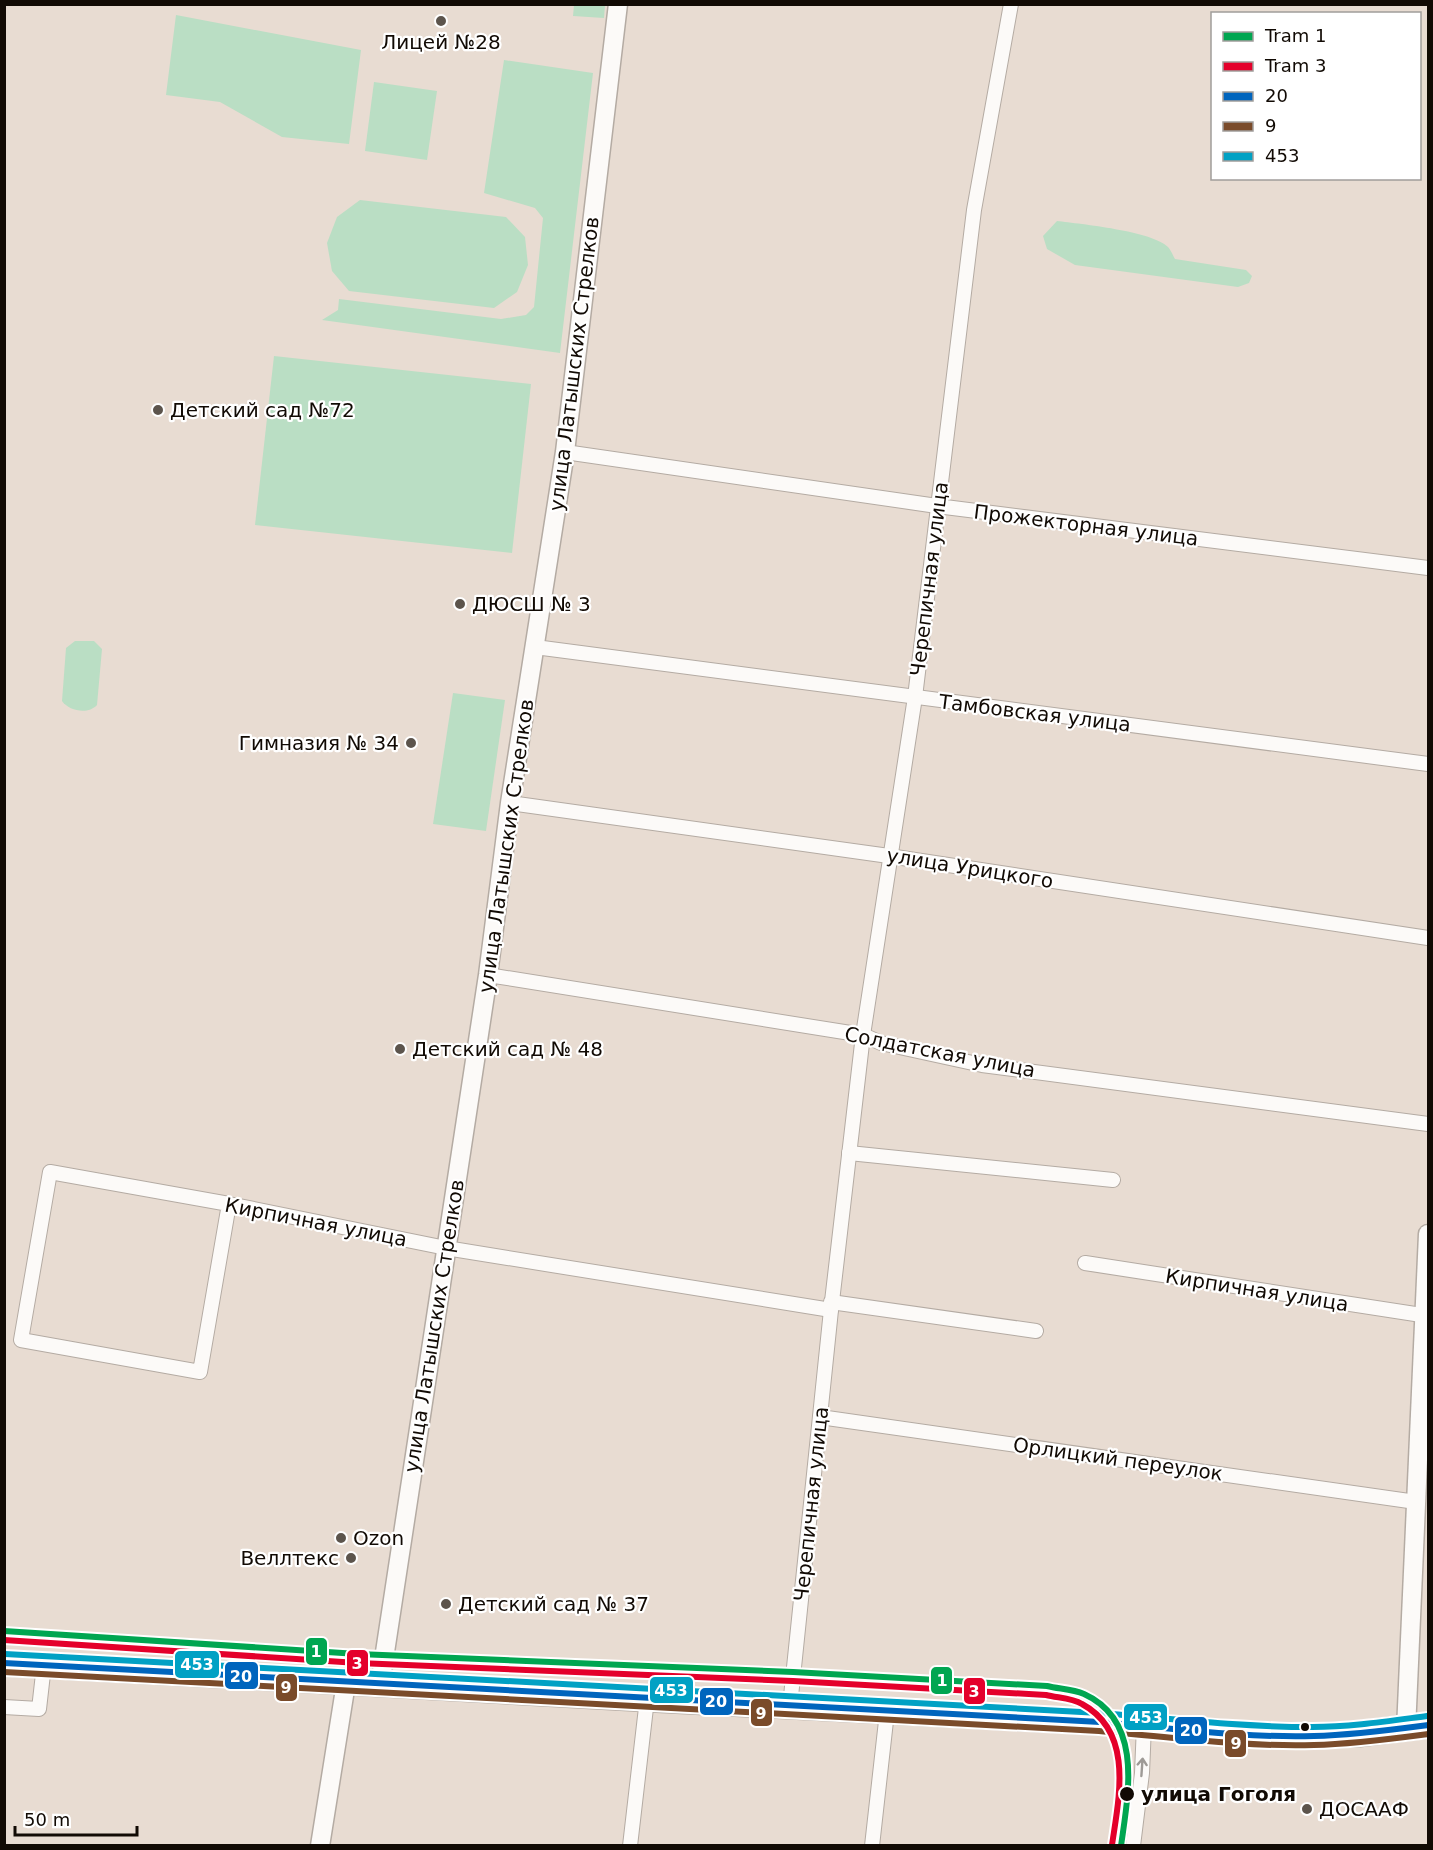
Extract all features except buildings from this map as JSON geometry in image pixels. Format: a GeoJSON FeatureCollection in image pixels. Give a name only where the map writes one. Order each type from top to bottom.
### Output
{"type":"FeatureCollection","features":[{"type":"Feature","properties":{"kind":"highway"},"geometry":{"type":"LineString","coordinates":[[4,1663],[1100,1722],[1222,1733],[1311,1736],[1417,1728]]}},
{"type":"Feature","properties":{"kind":"street","name":"улица Латышских Стрелков"},"geometry":{"type":"LineString","coordinates":[[380,1685],[488,975],[510,803],[565,452],[618,4]]}},
{"type":"Feature","properties":{"kind":"street","name":"Черепичная улица"},"geometry":{"type":"LineString","coordinates":[[790,1706],[831,1306],[863,1035],[915,697],[974,210],[1011,4]]}},
{"type":"Feature","properties":{"kind":"street","name":"Прожекторная улица"},"geometry":{"type":"LineString","coordinates":[[565,452],[937,506],[1428,568]]}},
{"type":"Feature","properties":{"kind":"street","name":"Тамбовская улица"},"geometry":{"type":"LineString","coordinates":[[535,647],[1428,764]]}},
{"type":"Feature","properties":{"kind":"street","name":"улица Урицкого"},"geometry":{"type":"LineString","coordinates":[[510,803],[889,855],[1428,938]]}},
{"type":"Feature","properties":{"kind":"street","name":"Солдатская улица"},"geometry":{"type":"LineString","coordinates":[[488,975],[863,1035],[881,1043],[982,1065],[1428,1124]]}},
{"type":"Feature","properties":{"kind":"street"},"geometry":{"type":"LineString","coordinates":[[849,1153],[1113,1180]]}},
{"type":"Feature","properties":{"kind":"street","name":"Кирпичная улица"},"geometry":{"type":"LineString","coordinates":[[229,1204],[200,1372],[21,1340],[50,1172],[229,1204],[446,1248],[831,1306]]}},
{"type":"Feature","properties":{"kind":"street"},"geometry":{"type":"LineString","coordinates":[[1417,1728],[1416,1502],[1427,1315],[1428,1234]]}},
{"type":"Feature","properties":{"kind":"street","name":"Кирпичная улица"},"geometry":{"type":"LineString","coordinates":[[1085,1263],[1427,1315]]}},
{"type":"Feature","properties":{"kind":"street"},"geometry":{"type":"LineString","coordinates":[[831,1306],[1036,1331]]}},
{"type":"Feature","properties":{"kind":"street","name":"Орлицкий переулок"},"geometry":{"type":"LineString","coordinates":[[820,1417],[1416,1502]]}},
{"type":"Feature","properties":{"kind":"street"},"geometry":{"type":"LineString","coordinates":[[4,1707],[39,1709],[44,1665]]}},
{"type":"Feature","properties":{"kind":"street"},"geometry":{"type":"LineString","coordinates":[[320,1845],[346,1683]]}},
{"type":"Feature","properties":{"kind":"street"},"geometry":{"type":"LineString","coordinates":[[630,1845],[647,1699]]}},
{"type":"Feature","properties":{"kind":"street"},"geometry":{"type":"LineString","coordinates":[[872,1845],[887,1712]]}},
{"type":"Feature","properties":{"kind":"street"},"geometry":{"type":"LineString","coordinates":[[1133,1845],[1142,1773],[1144,1725]]}},
{"type":"Feature","properties":{"kind":"green space"},"geometry":{"type":"Polygon","coordinates":[[[574,5],[605,5],[604,18],[573,16],[574,5]]]}},
{"type":"Feature","properties":{"kind":"green space"},"geometry":{"type":"Polygon","coordinates":[[[176,15],[361,50],[349,144],[282,137],[220,102],[166,95],[176,15]]]}},
{"type":"Feature","properties":{"kind":"green space"},"geometry":{"type":"Polygon","coordinates":[[[504,60],[593,73],[560,353],[322,320],[338,310],[339,299],[501,319],[526,315],[534,307],[543,218],[535,208],[484,193],[504,60]]]}},
{"type":"Feature","properties":{"kind":"green space"},"geometry":{"type":"Polygon","coordinates":[[[374,82],[437,91],[427,160],[365,151],[374,82]]]}},
{"type":"Feature","properties":{"kind":"green space"},"geometry":{"type":"Polygon","coordinates":[[[360,200],[506,217],[525,237],[528,265],[517,292],[494,308],[349,291],[332,271],[327,243],[337,217],[360,200]]]}},
{"type":"Feature","properties":{"kind":"green space"},"geometry":{"type":"Polygon","coordinates":[[[1057,221],[1116,229],[1147,237],[1160,241],[1168,247],[1175,259],[1246,270],[1252,276],[1249,283],[1238,287],[1075,265],[1047,249],[1043,236],[1057,221]]]}},
{"type":"Feature","properties":{"kind":"green space"},"geometry":{"type":"Polygon","coordinates":[[[274,356],[531,384],[512,553],[255,525],[274,356]]]}},
{"type":"Feature","properties":{"kind":"green space"},"geometry":{"type":"Polygon","coordinates":[[[75,641],[94,641],[102,649],[97,705],[84,711],[69,707],[62,701],[66,648],[75,641]]]}},
{"type":"Feature","properties":{"kind":"green space"},"geometry":{"type":"Polygon","coordinates":[[[453,693],[505,700],[486,831],[433,824],[453,693]]]}},
{"type":"Feature","properties":{"kind":"tram line","name":"1"},"geometry":{"type":"LineString","coordinates":[[4,1631],[358,1654],[793,1672],[1047,1686],[1070,1690],[1084,1694],[1103,1706],[1116,1722],[1124,1741],[1128,1761],[1128,1783],[1121,1846]]}},
{"type":"Feature","properties":{"kind":"tram line","name":"3"},"geometry":{"type":"LineString","coordinates":[[4,1640],[358,1663],[793,1681],[1046,1695],[1065,1698],[1082,1704],[1099,1716],[1110,1731],[1116,1748],[1119,1787],[1112,1845]]}},
{"type":"Feature","properties":{"kind":"transit line","name":"453"},"geometry":{"type":"LineString","coordinates":[[5,1654],[1100,1713],[1259,1726],[1341,1726],[1427,1716]]}},
{"type":"Feature","properties":{"kind":"transit line","name":"20"},"geometry":{"type":"LineString","coordinates":[[4,1663],[1100,1722],[1261,1736],[1343,1735],[1428,1725]]}},
{"type":"Feature","properties":{"kind":"transit line","name":"9"},"geometry":{"type":"LineString","coordinates":[[4,1672],[1099,1731],[1261,1744],[1343,1744],[1428,1734]]}},
{"type":"Feature","properties":{"kind":"place","name":"Лицей №28"},"geometry":{"type":"Point","coordinates":[441,21]}},
{"type":"Feature","properties":{"kind":"place","name":"Детский сад №72"},"geometry":{"type":"Point","coordinates":[158,410]}},
{"type":"Feature","properties":{"kind":"place","name":"ДЮСШ № 3"},"geometry":{"type":"Point","coordinates":[460,604]}},
{"type":"Feature","properties":{"kind":"place","name":"Гимназия № 34"},"geometry":{"type":"Point","coordinates":[411,743]}},
{"type":"Feature","properties":{"kind":"place","name":"Детский сад № 48"},"geometry":{"type":"Point","coordinates":[400,1049]}},
{"type":"Feature","properties":{"kind":"place","name":"Ozon"},"geometry":{"type":"Point","coordinates":[341,1538]}},
{"type":"Feature","properties":{"kind":"place","name":"Веллтекс"},"geometry":{"type":"Point","coordinates":[351,1558]}},
{"type":"Feature","properties":{"kind":"place","name":"Детский сад № 37"},"geometry":{"type":"Point","coordinates":[446,1604]}},
{"type":"Feature","properties":{"kind":"place","name":"улица Гоголя"},"geometry":{"type":"Point","coordinates":[1127,1794]}},
{"type":"Feature","properties":{"kind":"place","name":"ДОСААФ"},"geometry":{"type":"Point","coordinates":[1307,1809]}}]}
